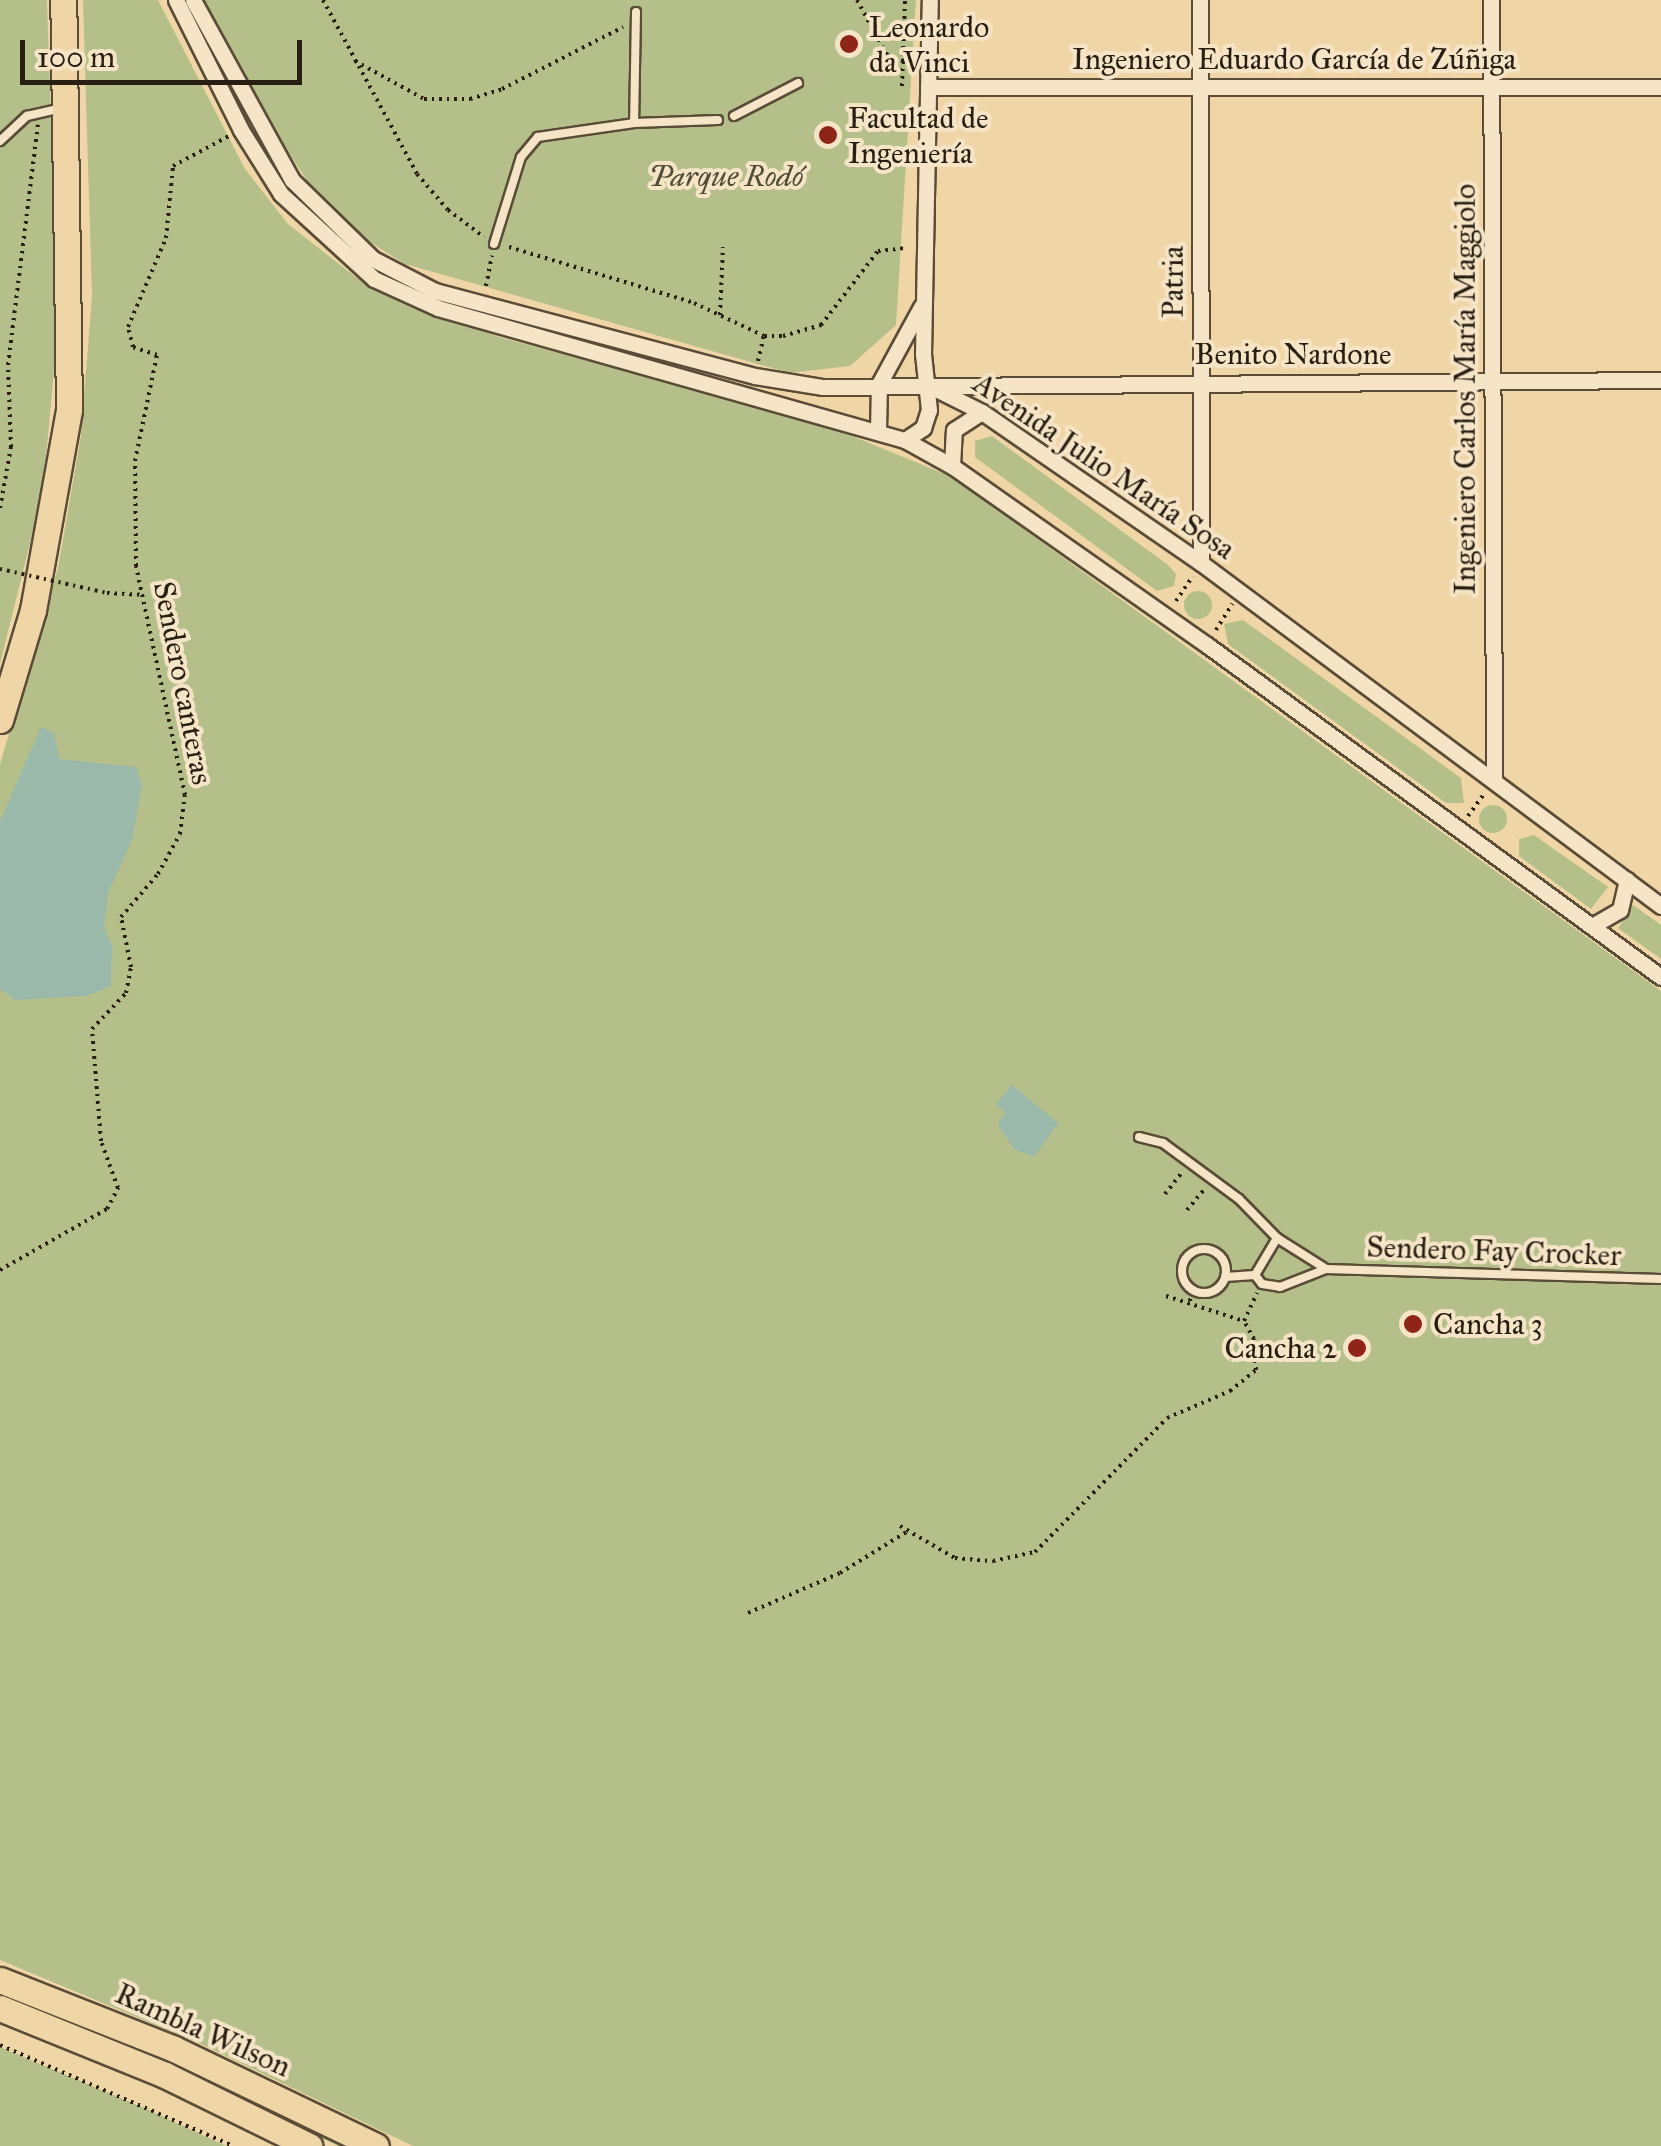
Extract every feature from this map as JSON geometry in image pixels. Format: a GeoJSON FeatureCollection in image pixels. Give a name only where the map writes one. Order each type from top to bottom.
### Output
{"type":"FeatureCollection","features":[{"type":"Feature","properties":{"kind":"main road"},"geometry":{"type":"LineString","coordinates":[[0,720],[33,610],[69,410],[63,0]]}},
{"type":"Feature","properties":{"kind":"main road","name":"Rambla Wilson"},"geometry":{"type":"LineString","coordinates":[[0,1980],[174,2050],[376,2146]]}},
{"type":"Feature","properties":{"kind":"main road","name":"Rambla Wilson"},"geometry":{"type":"LineString","coordinates":[[0,2008],[165,2076],[309,2146]]}},
{"type":"Feature","properties":{"kind":"street"},"geometry":{"type":"LineString","coordinates":[[176,0],[241,130],[306,222],[356,266],[406,296],[905,440],[952,466],[1207,645],[1661,977]]}},
{"type":"Feature","properties":{"kind":"street","name":"Avenida Julio María Sosa"},"geometry":{"type":"LineString","coordinates":[[192,0],[257,126],[315,207],[373,259],[409,280],[482,304],[754,376],[823,387],[924,383],[982,412],[1202,563],[1661,906]]}},
{"type":"Feature","properties":{"kind":"street"},"geometry":{"type":"LineString","coordinates":[[905,440],[926,420],[923,304],[930,0]]}},
{"type":"Feature","properties":{"kind":"street","name":"Patria"},"geometry":{"type":"LineString","coordinates":[[1200,0],[1202,563]]}},
{"type":"Feature","properties":{"kind":"street","name":"Ingeniero Carlos María Maggiolo"},"geometry":{"type":"LineString","coordinates":[[1492,0],[1494,778]]}},
{"type":"Feature","properties":{"kind":"street","name":"Ingeniero Eduardo García de Zúñiga"},"geometry":{"type":"LineString","coordinates":[[927,81],[1661,87]]}},
{"type":"Feature","properties":{"kind":"street"},"geometry":{"type":"LineString","coordinates":[[878,432],[879,384],[923,304]]}},
{"type":"Feature","properties":{"kind":"street","name":"Benito Nardone"},"geometry":{"type":"LineString","coordinates":[[924,383],[1661,380]]}},
{"type":"Feature","properties":{"kind":"street"},"geometry":{"type":"LineString","coordinates":[[952,466],[954,430],[982,412]]}},
{"type":"Feature","properties":{"kind":"street"},"geometry":{"type":"LineString","coordinates":[[1592,926],[1620,910],[1626,880]]}},
{"type":"Feature","properties":{"kind":"lane"},"geometry":{"type":"LineString","coordinates":[[634,123],[636,15]]}},
{"type":"Feature","properties":{"kind":"lane"},"geometry":{"type":"LineString","coordinates":[[734,116],[798,83]]}},
{"type":"Feature","properties":{"kind":"lane"},"geometry":{"type":"LineString","coordinates":[[0,140],[40,110],[67,108]]}},
{"type":"Feature","properties":{"kind":"lane"},"geometry":{"type":"LineString","coordinates":[[494,244],[521,157],[538,136],[634,123],[718,120]]}},
{"type":"Feature","properties":{"kind":"lane","name":"Sendero Fay Crocker"},"geometry":{"type":"LineString","coordinates":[[1139,1137],[1163,1143],[1277,1238],[1326,1269]]}},
{"type":"Feature","properties":{"kind":"lane"},"geometry":{"type":"LineString","coordinates":[[1255,1275],[1277,1238]]}},
{"type":"Feature","properties":{"kind":"lane"},"geometry":{"type":"LineString","coordinates":[[1225,1277],[1220,1256],[1193,1252],[1182,1270],[1192,1289],[1212,1292],[1225,1277],[1255,1275]]}},
{"type":"Feature","properties":{"kind":"lane","name":"Sendero Fay Crocker"},"geometry":{"type":"LineString","coordinates":[[1262,1284],[1280,1287],[1326,1269],[1661,1279]]}},
{"type":"Feature","properties":{"kind":"lane"},"geometry":{"type":"LineString","coordinates":[[1255,1275],[1262,1284]]}},
{"type":"Feature","properties":{"kind":"path"},"geometry":{"type":"LineString","coordinates":[[323,0],[350,58],[417,174],[448,210],[494,244],[551,255],[720,315],[764,336],[821,326],[884,248],[924,250]]}},
{"type":"Feature","properties":{"kind":"path"},"geometry":{"type":"LineString","coordinates":[[856,0],[887,55],[904,58],[927,81]]}},
{"type":"Feature","properties":{"kind":"path"},"geometry":{"type":"LineString","coordinates":[[902,86],[905,0]]}},
{"type":"Feature","properties":{"kind":"path"},"geometry":{"type":"LineString","coordinates":[[350,58],[424,100],[470,99],[578,53],[636,15]]}},
{"type":"Feature","properties":{"kind":"path"},"geometry":{"type":"LineString","coordinates":[[0,508],[11,447],[8,365],[40,110]]}},
{"type":"Feature","properties":{"kind":"path","name":"Sendero canteras"},"geometry":{"type":"LineString","coordinates":[[0,1270],[106,1209],[118,1188],[102,1141],[92,1029],[126,993],[131,967],[121,917],[158,874],[180,834],[185,795],[142,595],[135,461],[157,356],[133,347],[128,327],[166,238],[174,166],[241,130]]}},
{"type":"Feature","properties":{"kind":"path"},"geometry":{"type":"LineString","coordinates":[[482,304],[494,244]]}},
{"type":"Feature","properties":{"kind":"path"},"geometry":{"type":"LineString","coordinates":[[720,315],[723,248]]}},
{"type":"Feature","properties":{"kind":"path"},"geometry":{"type":"LineString","coordinates":[[754,376],[764,336]]}},
{"type":"Feature","properties":{"kind":"path"},"geometry":{"type":"LineString","coordinates":[[1166,616],[1202,563]]}},
{"type":"Feature","properties":{"kind":"path"},"geometry":{"type":"LineString","coordinates":[[18,582],[22,567]]}},
{"type":"Feature","properties":{"kind":"path"},"geometry":{"type":"LineString","coordinates":[[0,569],[107,592],[142,595]]}},
{"type":"Feature","properties":{"kind":"path"},"geometry":{"type":"LineString","coordinates":[[1207,645],[1240,592]]}},
{"type":"Feature","properties":{"kind":"path"},"geometry":{"type":"LineString","coordinates":[[1460,828],[1494,778]]}},
{"type":"Feature","properties":{"kind":"path"},"geometry":{"type":"LineString","coordinates":[[1165,1194],[1189,1164]]}},
{"type":"Feature","properties":{"kind":"path"},"geometry":{"type":"LineString","coordinates":[[1187,1210],[1212,1180]]}},
{"type":"Feature","properties":{"kind":"path"},"geometry":{"type":"LineString","coordinates":[[1244,1321],[1262,1284]]}},
{"type":"Feature","properties":{"kind":"path"},"geometry":{"type":"LineString","coordinates":[[1190,1301],[1192,1289]]}},
{"type":"Feature","properties":{"kind":"path"},"geometry":{"type":"LineString","coordinates":[[900,1526],[942,1553],[974,1561],[1035,1552],[1167,1418],[1230,1391],[1256,1370],[1254,1339],[1244,1321],[1166,1296]]}},
{"type":"Feature","properties":{"kind":"path"},"geometry":{"type":"LineString","coordinates":[[748,1612],[840,1573],[908,1531]]}},
{"type":"Feature","properties":{"kind":"path"},"geometry":{"type":"LineString","coordinates":[[0,2045],[233,2146]]}},
{"type":"Feature","properties":{"kind":"green space"},"geometry":{"type":"Polygon","coordinates":[[[0,0],[47,0],[58,326],[43,491],[0,664],[0,0]]]}},
{"type":"Feature","properties":{"kind":"green space"},"geometry":{"type":"Polygon","coordinates":[[[83,0],[158,0],[245,169],[288,224],[371,289],[499,337],[818,422],[952,477],[1661,991],[1661,2146],[413,2146],[201,2044],[0,1960],[0,764],[58,568],[81,435],[92,296],[83,0]]]}},
{"type":"Feature","properties":{"kind":"green space","name":"Parque Rodó"},"geometry":{"type":"Polygon","coordinates":[[[201,0],[916,0],[896,325],[850,366],[790,373],[405,264],[344,226],[319,199],[265,116],[201,0]]]}},
{"type":"Feature","properties":{"kind":"green space"},"geometry":{"type":"Polygon","coordinates":[[[992,436],[1168,565],[1176,574],[1174,586],[1157,591],[975,457],[975,441],[992,436]]]}},
{"type":"Feature","properties":{"kind":"green space"},"geometry":{"type":"Polygon","coordinates":[[[1198,591],[1208,595],[1212,605],[1208,615],[1198,619],[1188,615],[1184,605],[1188,595],[1198,591]]]}},
{"type":"Feature","properties":{"kind":"green space"},"geometry":{"type":"Polygon","coordinates":[[[1243,620],[1461,778],[1464,803],[1446,803],[1228,644],[1224,624],[1243,620]]]}},
{"type":"Feature","properties":{"kind":"green space"},"geometry":{"type":"Polygon","coordinates":[[[1493,805],[1503,809],[1507,819],[1503,829],[1493,833],[1483,829],[1479,819],[1483,809],[1493,805]]]}},
{"type":"Feature","properties":{"kind":"green space"},"geometry":{"type":"Polygon","coordinates":[[[1534,835],[1608,887],[1591,909],[1519,856],[1519,839],[1534,835]]]}},
{"type":"Feature","properties":{"kind":"green space"},"geometry":{"type":"Polygon","coordinates":[[[1633,905],[1661,925],[1661,959],[1618,928],[1633,905]]]}},
{"type":"Feature","properties":{"kind":"green space"},"geometry":{"type":"Polygon","coordinates":[[[0,1989],[135,2043],[351,2146],[338,2146],[201,2079],[0,1995],[0,1989]]]}},
{"type":"Feature","properties":{"kind":"green space"},"geometry":{"type":"Polygon","coordinates":[[[0,2047],[147,2109],[226,2146],[0,2146],[0,2047]]]}},
{"type":"Feature","properties":{"kind":"shaded area"},"geometry":{"type":"Polygon","coordinates":[[[41,727],[54,733],[59,759],[136,767],[142,785],[132,840],[108,893],[104,928],[112,945],[111,986],[86,996],[15,1000],[0,989],[0,821],[41,727]]]}},
{"type":"Feature","properties":{"kind":"shaded area"},"geometry":{"type":"Polygon","coordinates":[[[1012,1085],[1058,1123],[1034,1157],[1014,1149],[998,1125],[1005,1112],[996,1104],[1012,1085]]]}},
{"type":"Feature","properties":{"kind":"place","name":"Leonardo da Vinci"},"geometry":{"type":"Point","coordinates":[849,44]}},
{"type":"Feature","properties":{"kind":"place","name":"Facultad de Ingeniería"},"geometry":{"type":"Point","coordinates":[828,135]}},
{"type":"Feature","properties":{"kind":"place","name":"Cancha 3"},"geometry":{"type":"Point","coordinates":[1413,1324]}},
{"type":"Feature","properties":{"kind":"place","name":"Cancha 2"},"geometry":{"type":"Point","coordinates":[1357,1348]}}]}
